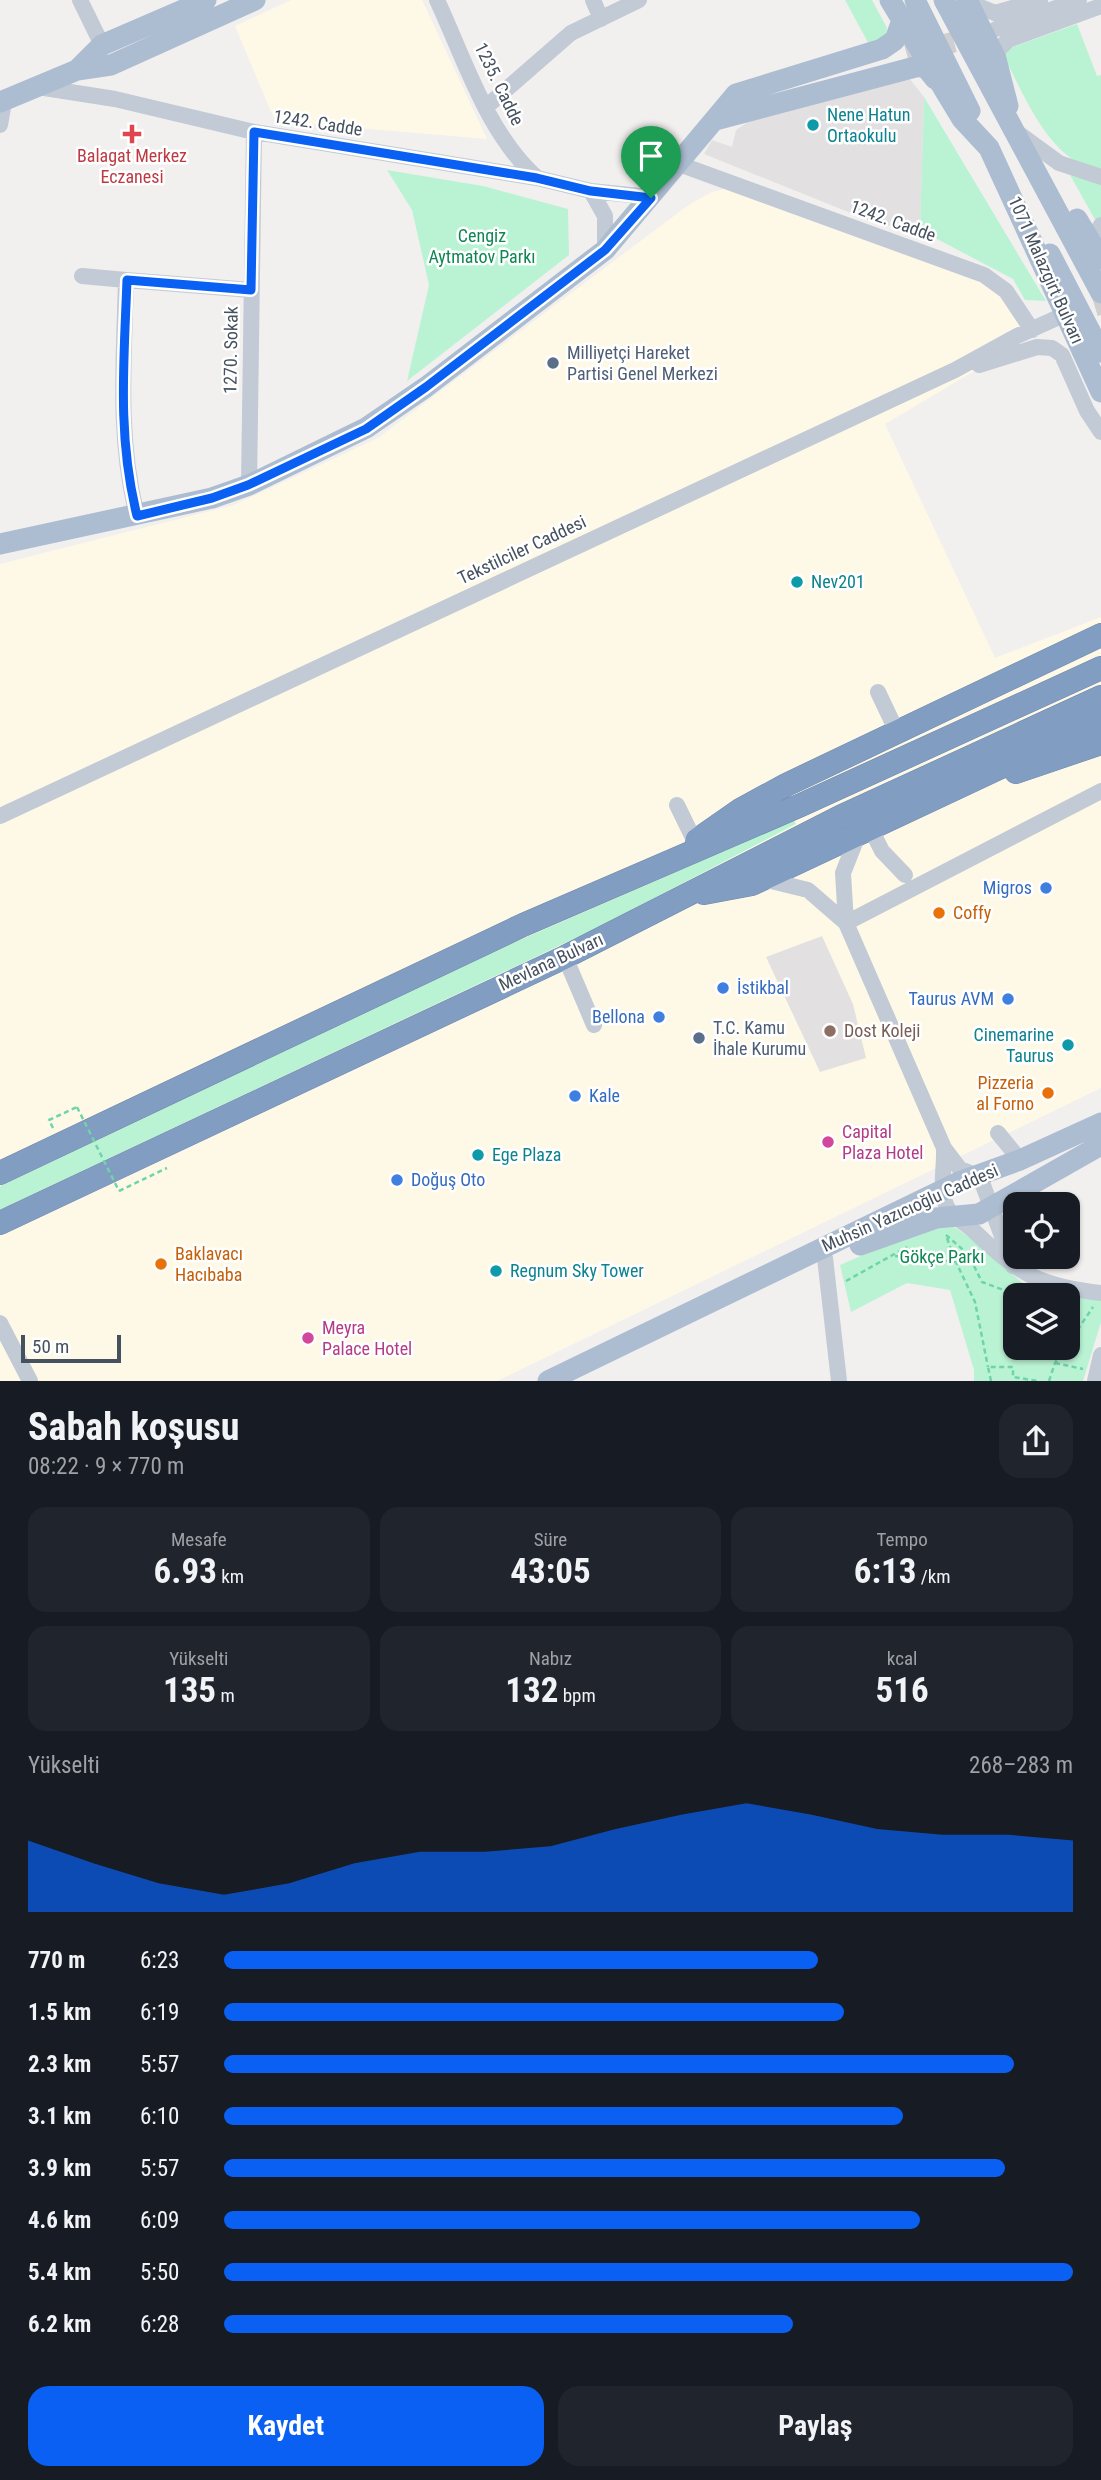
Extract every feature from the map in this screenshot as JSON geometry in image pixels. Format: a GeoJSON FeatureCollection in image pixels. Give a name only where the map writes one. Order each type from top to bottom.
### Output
{"type":"FeatureCollection","features":[{"type":"Feature","properties":{"kind":"highway"},"geometry":{"type":"LineString","coordinates":[[687,849],[740,810],[1101,635]]}},
{"type":"Feature","properties":{"kind":"highway"},"geometry":{"type":"LineString","coordinates":[[0,1173],[687,849],[801,806],[1101,668]]}},
{"type":"Feature","properties":{"kind":"highway","name":"Mevlana Bulvarı"},"geometry":{"type":"LineString","coordinates":[[0,1223],[565,957],[840,817],[1101,697]]}},
{"type":"Feature","properties":{"kind":"highway"},"geometry":{"type":"LineString","coordinates":[[694,892],[727,891],[763,878],[1101,720]]}},
{"type":"Feature","properties":{"kind":"highway"},"geometry":{"type":"LineString","coordinates":[[988,773],[1027,770],[1101,743]]}},
{"type":"Feature","properties":{"kind":"main road"},"geometry":{"type":"LineString","coordinates":[[77,70],[102,45],[206,0]]}},
{"type":"Feature","properties":{"kind":"main road"},"geometry":{"type":"LineString","coordinates":[[2,102],[77,70],[111,65],[255,0]]}},
{"type":"Feature","properties":{"kind":"main road"},"geometry":{"type":"LineString","coordinates":[[890,0],[962,119],[989,148]]}},
{"type":"Feature","properties":{"kind":"main road","name":"1071 Malazgirt Bulvarı"},"geometry":{"type":"LineString","coordinates":[[915,0],[989,148],[1101,392]]}},
{"type":"Feature","properties":{"kind":"main road","name":"1071 Malazgirt Bulvarı"},"geometry":{"type":"LineString","coordinates":[[944,0],[1101,293]]}},
{"type":"Feature","properties":{"kind":"main road"},"geometry":{"type":"LineString","coordinates":[[968,1],[996,59],[1012,128]]}},
{"type":"Feature","properties":{"kind":"main road"},"geometry":{"type":"LineString","coordinates":[[0,544],[212,498],[248,485],[366,429],[426,387],[605,250],[680,164],[736,94],[881,49],[895,40],[902,20]]}},
{"type":"Feature","properties":{"kind":"main road"},"geometry":{"type":"LineString","coordinates":[[715,120],[751,100],[907,55]]}},
{"type":"Feature","properties":{"kind":"main road"},"geometry":{"type":"LineString","coordinates":[[715,120],[919,66],[927,69],[937,80]]}},
{"type":"Feature","properties":{"kind":"main road","name":"1071 Malazgirt Bulvarı"},"geometry":{"type":"LineString","coordinates":[[1012,128],[1073,213],[1101,258]]}},
{"type":"Feature","properties":{"kind":"main road","name":"1071 Malazgirt Bulvarı"},"geometry":{"type":"LineString","coordinates":[[989,148],[1050,254],[1101,352]]}},
{"type":"Feature","properties":{"kind":"main road","name":"Muhsin Yazıcıoğlu Caddesi"},"geometry":{"type":"LineString","coordinates":[[820,1257],[944,1192],[1101,1123]]}},
{"type":"Feature","properties":{"kind":"main road","name":"Muhsin Yazıcıoğlu Caddesi"},"geometry":{"type":"LineString","coordinates":[[548,1381],[721,1299],[820,1257],[911,1225],[955,1216],[973,1216],[1101,1145]]}},
{"type":"Feature","properties":{"kind":"street"},"geometry":{"type":"LineString","coordinates":[[80,0],[102,45]]}},
{"type":"Feature","properties":{"kind":"street","name":"1235. Cadde"},"geometry":{"type":"LineString","coordinates":[[437,0],[486,107],[516,156],[537,178]]}},
{"type":"Feature","properties":{"kind":"street"},"geometry":{"type":"LineString","coordinates":[[593,0],[601,19]]}},
{"type":"Feature","properties":{"kind":"street"},"geometry":{"type":"LineString","coordinates":[[486,107],[571,33],[639,0]]}},
{"type":"Feature","properties":{"kind":"street"},"geometry":{"type":"LineString","coordinates":[[968,1],[995,13],[1040,0]]}},
{"type":"Feature","properties":{"kind":"street"},"geometry":{"type":"LineString","coordinates":[[996,29],[1079,0]]}},
{"type":"Feature","properties":{"kind":"street"},"geometry":{"type":"LineString","coordinates":[[996,59],[999,49],[1008,40],[1101,6]]}},
{"type":"Feature","properties":{"kind":"street","name":"1242. Cadde"},"geometry":{"type":"LineString","coordinates":[[38,87],[115,99],[254,132],[537,178],[591,191],[651,198]]}},
{"type":"Feature","properties":{"kind":"street"},"geometry":{"type":"LineString","coordinates":[[0,125],[2,102]]}},
{"type":"Feature","properties":{"kind":"street"},"geometry":{"type":"LineString","coordinates":[[1012,128],[1059,163],[1101,177]]}},
{"type":"Feature","properties":{"kind":"street","name":"1270. Sokak"},"geometry":{"type":"LineString","coordinates":[[248,485],[254,132]]}},
{"type":"Feature","properties":{"kind":"street","name":"1242. Cadde"},"geometry":{"type":"LineString","coordinates":[[680,164],[984,275],[1006,291],[1032,330]]}},
{"type":"Feature","properties":{"kind":"street"},"geometry":{"type":"LineString","coordinates":[[591,191],[606,216],[605,250]]}},
{"type":"Feature","properties":{"kind":"street"},"geometry":{"type":"LineString","coordinates":[[1101,225],[1095,235],[1101,258]]}},
{"type":"Feature","properties":{"kind":"street"},"geometry":{"type":"LineString","coordinates":[[82,276],[251,290]]}},
{"type":"Feature","properties":{"kind":"street"},"geometry":{"type":"LineString","coordinates":[[127,280],[122,426],[125,461],[137,516]]}},
{"type":"Feature","properties":{"kind":"street","name":"Tekstilciler Caddesi"},"geometry":{"type":"LineString","coordinates":[[0,816],[934,380],[1059,317]]}},
{"type":"Feature","properties":{"kind":"street"},"geometry":{"type":"LineString","coordinates":[[934,380],[1037,347],[1052,348],[1062,355],[1087,411],[1101,432]]}},
{"type":"Feature","properties":{"kind":"street"},"geometry":{"type":"LineString","coordinates":[[878,692],[897,732]]}},
{"type":"Feature","properties":{"kind":"street"},"geometry":{"type":"LineString","coordinates":[[846,923],[1101,791]]}},
{"type":"Feature","properties":{"kind":"street"},"geometry":{"type":"LineString","coordinates":[[677,805],[687,849]]}},
{"type":"Feature","properties":{"kind":"street"},"geometry":{"type":"LineString","coordinates":[[905,875],[864,832],[843,873],[841,886],[846,923],[944,1148],[960,1168],[976,1177],[988,1194],[1003,1240]]}},
{"type":"Feature","properties":{"kind":"street"},"geometry":{"type":"LineString","coordinates":[[763,878],[808,890],[846,923]]}},
{"type":"Feature","properties":{"kind":"street"},"geometry":{"type":"LineString","coordinates":[[565,957],[594,1025]]}},
{"type":"Feature","properties":{"kind":"street"},"geometry":{"type":"LineString","coordinates":[[998,1133],[1020,1160]]}},
{"type":"Feature","properties":{"kind":"street"},"geometry":{"type":"LineString","coordinates":[[944,1148],[944,1192],[947,1206],[1003,1257]]}},
{"type":"Feature","properties":{"kind":"street"},"geometry":{"type":"LineString","coordinates":[[820,1257],[828,1293],[839,1381]]}},
{"type":"Feature","properties":{"kind":"street"},"geometry":{"type":"LineString","coordinates":[[1018,1269],[1042,1282],[1098,1299]]}},
{"type":"Feature","properties":{"kind":"street"},"geometry":{"type":"LineString","coordinates":[[0,1323],[30,1381]]}},
{"type":"Feature","properties":{"kind":"path"},"geometry":{"type":"LineString","coordinates":[[49,1120],[76,1107],[118,1191],[167,1168]]}},
{"type":"Feature","properties":{"kind":"path"},"geometry":{"type":"LineString","coordinates":[[991,1381],[975,1302],[946,1235],[968,1254],[982,1282],[1003,1290]]}},
{"type":"Feature","properties":{"kind":"path"},"geometry":{"type":"LineString","coordinates":[[846,1281],[895,1256],[915,1241]]}},
{"type":"Feature","properties":{"kind":"path"},"geometry":{"type":"LineString","coordinates":[[895,1256],[956,1262]]}},
{"type":"Feature","properties":{"kind":"path"},"geometry":{"type":"LineString","coordinates":[[1080,1325],[1098,1299]]}},
{"type":"Feature","properties":{"kind":"path"},"geometry":{"type":"LineString","coordinates":[[1049,1381],[1057,1360]]}},
{"type":"Feature","properties":{"kind":"path"},"geometry":{"type":"LineString","coordinates":[[1055,1363],[1097,1369]]}},
{"type":"Feature","properties":{"kind":"path"},"geometry":{"type":"LineString","coordinates":[[988,1367],[1013,1367],[1013,1377],[1038,1381]]}},
{"type":"Feature","properties":{"kind":"shaded area"},"geometry":{"type":"Polygon","coordinates":[[[291,0],[422,0],[487,139],[275,121],[235,26],[291,0]]]}},
{"type":"Feature","properties":{"kind":"shaded area"},"geometry":{"type":"Polygon","coordinates":[[[909,78],[924,97],[920,230],[878,224],[704,154],[712,140],[732,147],[736,130],[754,118],[909,78]]]}},
{"type":"Feature","properties":{"kind":"shaded area"},"geometry":{"type":"Polygon","coordinates":[[[741,185],[989,284],[1004,300],[1028,339],[885,424],[995,658],[1101,617],[1101,1088],[497,1381],[0,1381],[0,564],[234,505],[378,438],[690,204],[712,192],[741,185]]]}},
{"type":"Feature","properties":{"kind":"shaded area","name":"Dost Koleji"},"geometry":{"type":"Polygon","coordinates":[[[822,936],[853,1004],[866,1058],[820,1072],[766,957],[822,936]]]}},
{"type":"Feature","properties":{"kind":"green space"},"geometry":{"type":"Polygon","coordinates":[[[845,0],[872,0],[887,28],[886,35],[871,48],[845,0]]]}},
{"type":"Feature","properties":{"kind":"green space"},"geometry":{"type":"Polygon","coordinates":[[[1077,24],[1097,76],[1101,75],[1101,172],[1082,165],[1052,140],[1029,105],[1001,51],[1077,24]]]}},
{"type":"Feature","properties":{"kind":"green space"},"geometry":{"type":"Polygon","coordinates":[[[924,97],[1046,301],[1025,300],[1013,279],[920,230],[924,97]]]}},
{"type":"Feature","properties":{"kind":"green space","name":"Cengiz Aytmatov Parkı"},"geometry":{"type":"Polygon","coordinates":[[[387,170],[483,186],[568,209],[569,255],[407,381],[429,285],[412,210],[387,170]]]}},
{"type":"Feature","properties":{"kind":"green space"},"geometry":{"type":"Polygon","coordinates":[[[1070,175],[1101,183],[1101,218],[1097,223],[1070,175]]]}},
{"type":"Feature","properties":{"kind":"green space"},"geometry":{"type":"Polygon","coordinates":[[[794,820],[796,824],[601,926],[0,1210],[0,1186],[479,958],[794,820]]]}},
{"type":"Feature","properties":{"kind":"green space","name":"Gökçe Parkı"},"geometry":{"type":"Polygon","coordinates":[[[947,1222],[975,1241],[1003,1266],[1003,1269],[1007,1269],[1022,1283],[1003,1283],[1003,1360],[1080,1360],[1080,1296],[1101,1300],[1101,1322],[1083,1381],[974,1381],[974,1370],[950,1290],[907,1283],[851,1312],[840,1265],[937,1223],[947,1222]]]}},
{"type":"Feature","properties":{"kind":"tunnel"},"geometry":{"type":"LineString","coordinates":[[907,55],[954,42]]}},
{"type":"Feature","properties":{"kind":"tunnel"},"geometry":{"type":"LineString","coordinates":[[1065,315],[1101,304]]}},
{"type":"Feature","properties":{"kind":"place","name":"Nene Hatun Ortaokulu"},"geometry":{"type":"Point","coordinates":[813,125]}},
{"type":"Feature","properties":{"kind":"place","name":"Balagat Merkez Eczanesi"},"geometry":{"type":"Point","coordinates":[132,134]}},
{"type":"Feature","properties":{"kind":"place","name":"Milliyetçi Hareket Partisi Genel Merkezi"},"geometry":{"type":"Point","coordinates":[553,363]}},
{"type":"Feature","properties":{"kind":"place","name":"Nev201"},"geometry":{"type":"Point","coordinates":[797,582]}},
{"type":"Feature","properties":{"kind":"place","name":"Migros"},"geometry":{"type":"Point","coordinates":[1046,888]}},
{"type":"Feature","properties":{"kind":"place","name":"Coffy"},"geometry":{"type":"Point","coordinates":[939,913]}},
{"type":"Feature","properties":{"kind":"place","name":"İstikbal"},"geometry":{"type":"Point","coordinates":[723,988]}},
{"type":"Feature","properties":{"kind":"place","name":"Taurus AVM"},"geometry":{"type":"Point","coordinates":[1008,999]}},
{"type":"Feature","properties":{"kind":"place","name":"Bellona"},"geometry":{"type":"Point","coordinates":[659,1017]}},
{"type":"Feature","properties":{"kind":"place","name":"Dost Koleji"},"geometry":{"type":"Point","coordinates":[830,1031]}},
{"type":"Feature","properties":{"kind":"place","name":"T.C. Kamu İhale Kurumu"},"geometry":{"type":"Point","coordinates":[699,1038]}},
{"type":"Feature","properties":{"kind":"place","name":"Cinemarine Taurus"},"geometry":{"type":"Point","coordinates":[1068,1045]}},
{"type":"Feature","properties":{"kind":"place","name":"Pizzeria al Forno"},"geometry":{"type":"Point","coordinates":[1048,1093]}},
{"type":"Feature","properties":{"kind":"place","name":"Kale"},"geometry":{"type":"Point","coordinates":[575,1096]}},
{"type":"Feature","properties":{"kind":"place","name":"Capital Plaza Hotel"},"geometry":{"type":"Point","coordinates":[828,1142]}},
{"type":"Feature","properties":{"kind":"place","name":"Ege Plaza"},"geometry":{"type":"Point","coordinates":[478,1155]}},
{"type":"Feature","properties":{"kind":"place","name":"Doğuş Oto"},"geometry":{"type":"Point","coordinates":[397,1180]}},
{"type":"Feature","properties":{"kind":"place","name":"Baklavacı Hacıbaba"},"geometry":{"type":"Point","coordinates":[161,1264]}},
{"type":"Feature","properties":{"kind":"place","name":"Regnum Sky Tower"},"geometry":{"type":"Point","coordinates":[496,1271]}},
{"type":"Feature","properties":{"kind":"place","name":"Meyra Palace Hotel"},"geometry":{"type":"Point","coordinates":[308,1338]}},
{"type":"Feature","properties":{"kind":"route"},"geometry":{"type":"LineString","coordinates":[[254,132],[537,178],[591,191],[651,198],[605,250],[426,387],[366,429],[248,485],[212,498],[137,516],[125,461],[122,426],[127,280],[251,290],[254,132]]}}]}
